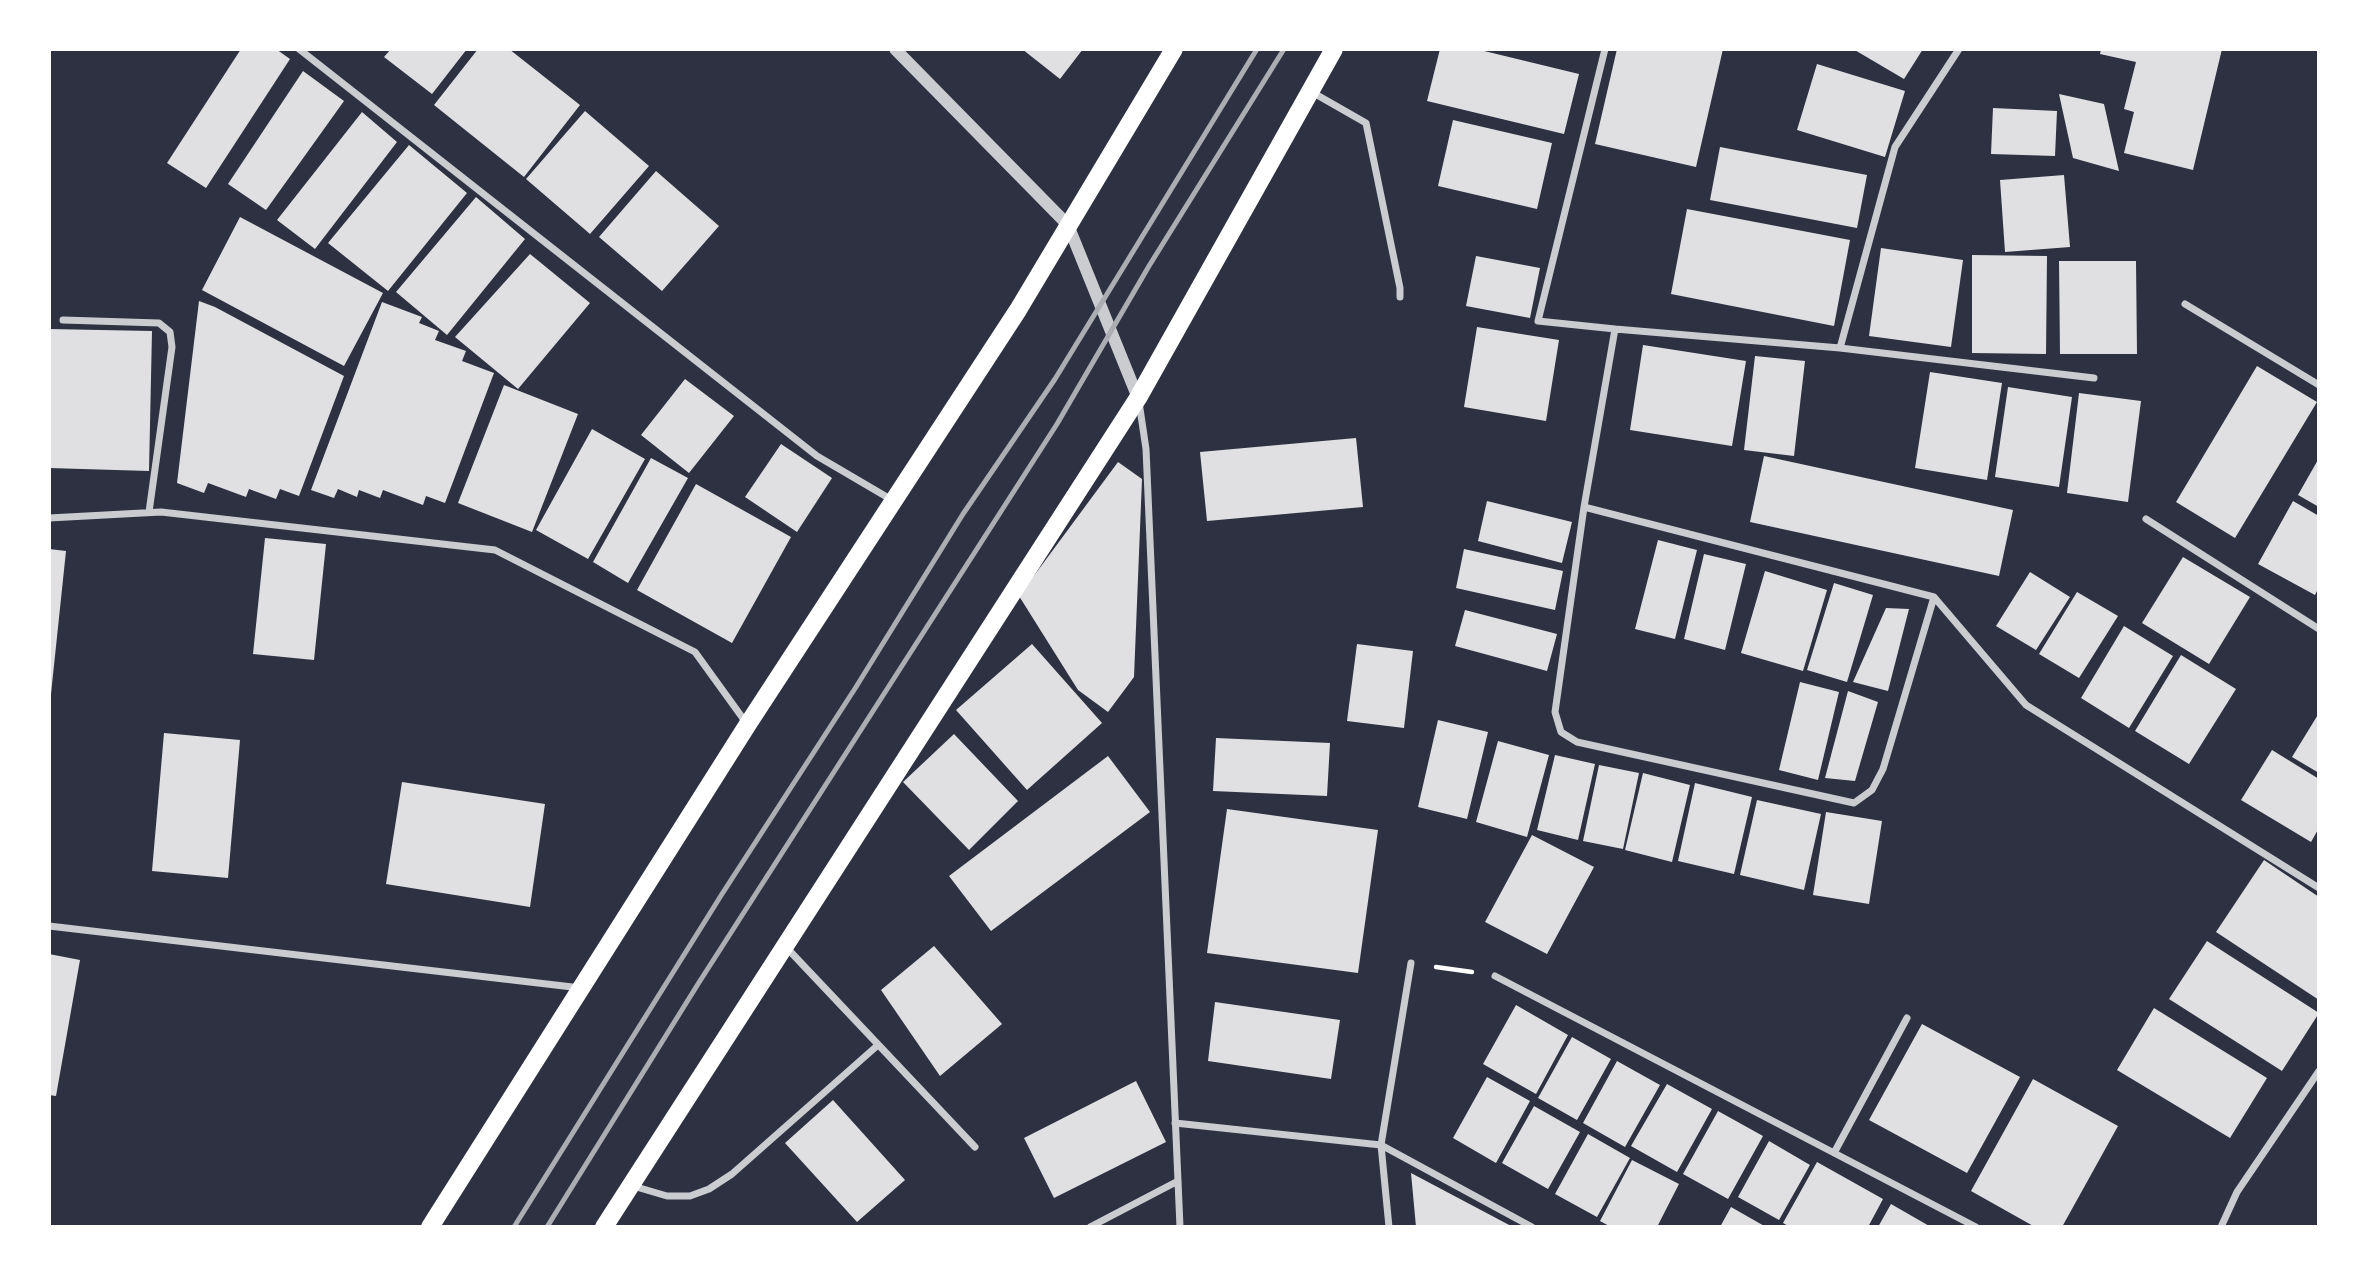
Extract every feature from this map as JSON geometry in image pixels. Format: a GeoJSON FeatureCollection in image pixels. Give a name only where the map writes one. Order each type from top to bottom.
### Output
{"type":"FeatureCollection","features":[{"type":"Feature","properties":{"kind":"main road"},"geometry":{"type":"LineString","coordinates":[[430,1227],[748,724],[1018,310],[1174,49]]}},
{"type":"Feature","properties":{"kind":"main road"},"geometry":{"type":"LineString","coordinates":[[604,1227],[1138,398],[1334,49]]}},
{"type":"Feature","properties":{"kind":"street"},"geometry":{"type":"LineString","coordinates":[[299,49],[817,456],[892,500]]}},
{"type":"Feature","properties":{"kind":"street"},"geometry":{"type":"LineString","coordinates":[[895,49],[1068,225],[1138,398],[1147,463],[1181,1227]]}},
{"type":"Feature","properties":{"kind":"street"},"geometry":{"type":"LineString","coordinates":[[1605,49],[1538,321],[1840,348],[2094,378]]}},
{"type":"Feature","properties":{"kind":"street"},"geometry":{"type":"LineString","coordinates":[[1840,348],[1895,148],[1959,49]]}},
{"type":"Feature","properties":{"kind":"street"},"geometry":{"type":"LineString","coordinates":[[1310,90],[1366,123],[1400,288],[1399,297]]}},
{"type":"Feature","properties":{"kind":"street"},"geometry":{"type":"LineString","coordinates":[[2185,304],[2319,385]]}},
{"type":"Feature","properties":{"kind":"street"},"geometry":{"type":"LineString","coordinates":[[63,320],[159,323],[170,332],[172,347],[149,512]]}},
{"type":"Feature","properties":{"kind":"street"},"geometry":{"type":"LineString","coordinates":[[1615,329],[1584,507],[1555,712],[1561,732],[1577,742],[1854,803],[1872,790],[1883,769],[1934,597]]}},
{"type":"Feature","properties":{"kind":"street"},"geometry":{"type":"LineString","coordinates":[[1584,507],[1934,597],[2026,705],[2319,888]]}},
{"type":"Feature","properties":{"kind":"street"},"geometry":{"type":"LineString","coordinates":[[49,517],[149,512],[495,550],[695,652],[748,724]]}},
{"type":"Feature","properties":{"kind":"street"},"geometry":{"type":"LineString","coordinates":[[2146,519],[2319,629]]}},
{"type":"Feature","properties":{"kind":"street"},"geometry":{"type":"LineString","coordinates":[[49,926],[581,988]]}},
{"type":"Feature","properties":{"kind":"street"},"geometry":{"type":"LineString","coordinates":[[785,946],[975,1147]]}},
{"type":"Feature","properties":{"kind":"street"},"geometry":{"type":"LineString","coordinates":[[1389,1227],[1381,1145],[1411,963]]}},
{"type":"Feature","properties":{"kind":"street"},"geometry":{"type":"LineString","coordinates":[[1495,976],[1976,1227]]}},
{"type":"Feature","properties":{"kind":"street"},"geometry":{"type":"LineString","coordinates":[[1834,1153],[1907,1018]]}},
{"type":"Feature","properties":{"kind":"street"},"geometry":{"type":"LineString","coordinates":[[631,1186],[667,1196],[690,1196],[709,1189],[732,1174],[878,1045]]}},
{"type":"Feature","properties":{"kind":"street"},"geometry":{"type":"LineString","coordinates":[[2221,1227],[2237,1192],[2319,1071]]}},
{"type":"Feature","properties":{"kind":"street"},"geometry":{"type":"LineString","coordinates":[[1175,1123],[1381,1145],[1532,1227]]}},
{"type":"Feature","properties":{"kind":"street"},"geometry":{"type":"LineString","coordinates":[[1090,1227],[1178,1181]]}},
{"type":"Feature","properties":{"kind":"path"},"geometry":{"type":"LineString","coordinates":[[1411,963],[1495,976]]}},
{"type":"Feature","properties":{"kind":"building"},"geometry":{"type":"Polygon","coordinates":[[[241,49],[276,49],[290,59],[206,188],[167,163],[241,49]]]}},
{"type":"Feature","properties":{"kind":"building"},"geometry":{"type":"Polygon","coordinates":[[[391,49],[467,49],[432,94],[384,57],[391,49]]]}},
{"type":"Feature","properties":{"kind":"building"},"geometry":{"type":"Polygon","coordinates":[[[478,49],[509,49],[580,105],[524,177],[434,105],[478,49]]]}},
{"type":"Feature","properties":{"kind":"building"},"geometry":{"type":"Polygon","coordinates":[[[1022,49],[1083,49],[1060,79],[1022,49]]]}},
{"type":"Feature","properties":{"kind":"building"},"geometry":{"type":"Polygon","coordinates":[[[1440,49],[1476,49],[1579,74],[1564,134],[1427,101],[1440,49]]]}},
{"type":"Feature","properties":{"kind":"building"},"geometry":{"type":"Polygon","coordinates":[[[1617,49],[1723,49],[1696,167],[1595,144],[1617,49]]]}},
{"type":"Feature","properties":{"kind":"building"},"geometry":{"type":"Polygon","coordinates":[[[1853,49],[1923,49],[1904,79],[1853,49]]]}},
{"type":"Feature","properties":{"kind":"building"},"geometry":{"type":"Polygon","coordinates":[[[2101,49],[2222,49],[2193,170],[2124,153],[2134,112],[2124,109],[2136,62],[2100,54],[2101,49]]]}},
{"type":"Feature","properties":{"kind":"building"},"geometry":{"type":"Polygon","coordinates":[[[1817,64],[1905,91],[1885,157],[1797,130],[1817,64]]]}},
{"type":"Feature","properties":{"kind":"building"},"geometry":{"type":"Polygon","coordinates":[[[303,71],[344,101],[266,210],[228,184],[303,71]]]}},
{"type":"Feature","properties":{"kind":"building"},"geometry":{"type":"Polygon","coordinates":[[[2059,94],[2104,104],[2119,171],[2073,158],[2059,94]]]}},
{"type":"Feature","properties":{"kind":"building"},"geometry":{"type":"Polygon","coordinates":[[[1993,108],[2057,111],[2055,156],[1991,154],[1993,108]]]}},
{"type":"Feature","properties":{"kind":"building"},"geometry":{"type":"Polygon","coordinates":[[[585,111],[649,166],[590,234],[526,179],[585,111]]]}},
{"type":"Feature","properties":{"kind":"building"},"geometry":{"type":"Polygon","coordinates":[[[362,112],[397,142],[315,249],[277,220],[362,112]]]}},
{"type":"Feature","properties":{"kind":"building"},"geometry":{"type":"Polygon","coordinates":[[[1453,120],[1552,143],[1537,209],[1438,186],[1453,120]]]}},
{"type":"Feature","properties":{"kind":"building"},"geometry":{"type":"Polygon","coordinates":[[[409,145],[467,193],[388,291],[328,243],[409,145]]]}},
{"type":"Feature","properties":{"kind":"building"},"geometry":{"type":"Polygon","coordinates":[[[1720,147],[1867,175],[1857,228],[1710,200],[1720,147]]]}},
{"type":"Feature","properties":{"kind":"building"},"geometry":{"type":"Polygon","coordinates":[[[656,171],[719,226],[662,291],[599,237],[656,171]]]}},
{"type":"Feature","properties":{"kind":"building"},"geometry":{"type":"Polygon","coordinates":[[[2064,175],[2070,247],[2005,252],[2000,180],[2064,175]]]}},
{"type":"Feature","properties":{"kind":"building"},"geometry":{"type":"Polygon","coordinates":[[[476,197],[525,239],[447,335],[396,292],[476,197]]]}},
{"type":"Feature","properties":{"kind":"building"},"geometry":{"type":"Polygon","coordinates":[[[1687,209],[1850,240],[1834,326],[1671,294],[1687,209]]]}},
{"type":"Feature","properties":{"kind":"building"},"geometry":{"type":"Polygon","coordinates":[[[240,217],[383,293],[344,366],[202,290],[240,217]]]}},
{"type":"Feature","properties":{"kind":"building"},"geometry":{"type":"Polygon","coordinates":[[[1881,248],[1963,260],[1951,347],[1869,336],[1881,248]]]}},
{"type":"Feature","properties":{"kind":"building"},"geometry":{"type":"Polygon","coordinates":[[[530,254],[590,303],[518,389],[455,337],[530,254]]]}},
{"type":"Feature","properties":{"kind":"building"},"geometry":{"type":"Polygon","coordinates":[[[1972,255],[2047,256],[2046,354],[1972,353],[1972,255]]]}},
{"type":"Feature","properties":{"kind":"building"},"geometry":{"type":"Polygon","coordinates":[[[1476,256],[1540,268],[1530,318],[1466,306],[1476,256]]]}},
{"type":"Feature","properties":{"kind":"building"},"geometry":{"type":"Polygon","coordinates":[[[2059,261],[2136,261],[2137,354],[2060,354],[2059,261]]]}},
{"type":"Feature","properties":{"kind":"building"},"geometry":{"type":"Polygon","coordinates":[[[199,301],[344,376],[299,496],[280,489],[276,499],[249,489],[246,497],[208,483],[204,493],[177,483],[199,301]]]}},
{"type":"Feature","properties":{"kind":"building"},"geometry":{"type":"Polygon","coordinates":[[[382,302],[422,317],[419,323],[439,331],[435,340],[466,351],[462,361],[494,373],[445,503],[426,496],[423,505],[383,490],[380,498],[359,490],[357,497],[338,489],[334,498],[311,490],[382,302]]]}},
{"type":"Feature","properties":{"kind":"building"},"geometry":{"type":"Polygon","coordinates":[[[1477,327],[1559,340],[1546,421],[1464,407],[1477,327]]]}},
{"type":"Feature","properties":{"kind":"building"},"geometry":{"type":"Polygon","coordinates":[[[49,329],[152,331],[149,471],[49,468],[49,329]]]}},
{"type":"Feature","properties":{"kind":"building"},"geometry":{"type":"Polygon","coordinates":[[[1643,345],[1746,361],[1732,446],[1630,430],[1643,345]]]}},
{"type":"Feature","properties":{"kind":"building"},"geometry":{"type":"Polygon","coordinates":[[[1755,356],[1805,361],[1794,456],[1744,450],[1755,356]]]}},
{"type":"Feature","properties":{"kind":"building"},"geometry":{"type":"Polygon","coordinates":[[[2257,366],[2317,402],[2235,538],[2176,502],[2257,366]]]}},
{"type":"Feature","properties":{"kind":"building"},"geometry":{"type":"Polygon","coordinates":[[[1930,372],[2002,383],[1987,480],[1915,468],[1930,372]]]}},
{"type":"Feature","properties":{"kind":"building"},"geometry":{"type":"Polygon","coordinates":[[[685,379],[734,416],[689,473],[641,435],[685,379]]]}},
{"type":"Feature","properties":{"kind":"building"},"geometry":{"type":"Polygon","coordinates":[[[504,385],[578,414],[532,532],[458,503],[504,385]]]}},
{"type":"Feature","properties":{"kind":"building"},"geometry":{"type":"Polygon","coordinates":[[[2008,387],[2072,397],[2059,487],[1995,477],[2008,387]]]}},
{"type":"Feature","properties":{"kind":"building"},"geometry":{"type":"Polygon","coordinates":[[[2079,393],[2141,401],[2128,502],[2067,493],[2079,393]]]}},
{"type":"Feature","properties":{"kind":"building"},"geometry":{"type":"Polygon","coordinates":[[[592,429],[645,459],[588,559],[536,530],[592,429]]]}},
{"type":"Feature","properties":{"kind":"building"},"geometry":{"type":"Polygon","coordinates":[[[1356,438],[1363,507],[1207,521],[1200,452],[1356,438]]]}},
{"type":"Feature","properties":{"kind":"building"},"geometry":{"type":"Polygon","coordinates":[[[781,444],[832,478],[797,532],[745,497],[781,444]]]}},
{"type":"Feature","properties":{"kind":"building"},"geometry":{"type":"Polygon","coordinates":[[[1764,456],[2013,510],[1999,576],[1750,522],[1764,456]]]}},
{"type":"Feature","properties":{"kind":"building"},"geometry":{"type":"Polygon","coordinates":[[[651,458],[688,478],[628,583],[593,562],[651,458]]]}},
{"type":"Feature","properties":{"kind":"building"},"geometry":{"type":"Polygon","coordinates":[[[2319,458],[2319,507],[2298,495],[2319,458]]]}},
{"type":"Feature","properties":{"kind":"building"},"geometry":{"type":"Polygon","coordinates":[[[1118,462],[1142,479],[1134,677],[1108,712],[1078,690],[1019,596],[1118,462]]]}},
{"type":"Feature","properties":{"kind":"building"},"geometry":{"type":"Polygon","coordinates":[[[696,484],[791,537],[732,643],[637,590],[696,484]]]}},
{"type":"Feature","properties":{"kind":"building"},"geometry":{"type":"Polygon","coordinates":[[[1487,501],[1572,522],[1562,563],[1478,541],[1487,501]]]}},
{"type":"Feature","properties":{"kind":"building"},"geometry":{"type":"Polygon","coordinates":[[[2293,501],[2319,516],[2319,587],[2315,595],[2258,564],[2293,501]]]}},
{"type":"Feature","properties":{"kind":"building"},"geometry":{"type":"Polygon","coordinates":[[[265,538],[326,544],[314,660],[253,654],[265,538]]]}},
{"type":"Feature","properties":{"kind":"building"},"geometry":{"type":"Polygon","coordinates":[[[1658,540],[1697,550],[1675,639],[1635,629],[1658,540]]]}},
{"type":"Feature","properties":{"kind":"building"},"geometry":{"type":"Polygon","coordinates":[[[49,549],[66,551],[51,694],[49,694],[49,549]]]}},
{"type":"Feature","properties":{"kind":"building"},"geometry":{"type":"Polygon","coordinates":[[[1464,549],[1563,571],[1555,610],[1456,588],[1464,549]]]}},
{"type":"Feature","properties":{"kind":"building"},"geometry":{"type":"Polygon","coordinates":[[[1704,554],[1746,564],[1725,650],[1684,639],[1704,554]]]}},
{"type":"Feature","properties":{"kind":"building"},"geometry":{"type":"Polygon","coordinates":[[[2183,557],[2250,597],[2209,664],[2142,623],[2183,557]]]}},
{"type":"Feature","properties":{"kind":"building"},"geometry":{"type":"Polygon","coordinates":[[[1765,571],[1827,590],[1803,671],[1741,653],[1765,571]]]}},
{"type":"Feature","properties":{"kind":"building"},"geometry":{"type":"Polygon","coordinates":[[[2030,572],[2070,597],[2036,650],[1996,626],[2030,572]]]}},
{"type":"Feature","properties":{"kind":"building"},"geometry":{"type":"Polygon","coordinates":[[[1834,583],[1873,595],[1847,682],[1807,670],[1834,583]]]}},
{"type":"Feature","properties":{"kind":"building"},"geometry":{"type":"Polygon","coordinates":[[[2077,592],[2118,616],[2079,678],[2039,654],[2077,592]]]}},
{"type":"Feature","properties":{"kind":"building"},"geometry":{"type":"Polygon","coordinates":[[[1886,608],[1909,609],[1888,691],[1853,682],[1886,608]]]}},
{"type":"Feature","properties":{"kind":"building"},"geometry":{"type":"Polygon","coordinates":[[[1465,610],[1557,634],[1547,671],[1455,646],[1465,610]]]}},
{"type":"Feature","properties":{"kind":"building"},"geometry":{"type":"Polygon","coordinates":[[[2124,626],[2173,656],[2129,728],[2081,698],[2124,626]]]}},
{"type":"Feature","properties":{"kind":"building"},"geometry":{"type":"Polygon","coordinates":[[[1032,644],[1102,723],[1027,790],[956,710],[1032,644]]]}},
{"type":"Feature","properties":{"kind":"building"},"geometry":{"type":"Polygon","coordinates":[[[1357,644],[1413,651],[1404,728],[1347,721],[1357,644]]]}},
{"type":"Feature","properties":{"kind":"building"},"geometry":{"type":"Polygon","coordinates":[[[2181,655],[2236,689],[2189,764],[2135,731],[2181,655]]]}},
{"type":"Feature","properties":{"kind":"building"},"geometry":{"type":"Polygon","coordinates":[[[1800,682],[1839,692],[1818,780],[1779,770],[1800,682]]]}},
{"type":"Feature","properties":{"kind":"building"},"geometry":{"type":"Polygon","coordinates":[[[1848,691],[1878,702],[1855,781],[1825,778],[1848,691]]]}},
{"type":"Feature","properties":{"kind":"building"},"geometry":{"type":"Polygon","coordinates":[[[2319,713],[2319,773],[2292,757],[2319,713]]]}},
{"type":"Feature","properties":{"kind":"building"},"geometry":{"type":"Polygon","coordinates":[[[1438,720],[1488,732],[1467,819],[1418,807],[1438,720]]]}},
{"type":"Feature","properties":{"kind":"building"},"geometry":{"type":"Polygon","coordinates":[[[164,733],[240,740],[228,878],[152,871],[164,733]]]}},
{"type":"Feature","properties":{"kind":"building"},"geometry":{"type":"Polygon","coordinates":[[[954,734],[1018,801],[969,850],[903,782],[954,734]]]}},
{"type":"Feature","properties":{"kind":"building"},"geometry":{"type":"Polygon","coordinates":[[[1216,738],[1330,743],[1327,796],[1213,791],[1216,738]]]}},
{"type":"Feature","properties":{"kind":"building"},"geometry":{"type":"Polygon","coordinates":[[[1498,741],[1549,755],[1527,837],[1476,822],[1498,741]]]}},
{"type":"Feature","properties":{"kind":"building"},"geometry":{"type":"Polygon","coordinates":[[[2272,750],[2319,779],[2319,828],[2311,842],[2241,800],[2272,750]]]}},
{"type":"Feature","properties":{"kind":"building"},"geometry":{"type":"Polygon","coordinates":[[[1555,755],[1595,764],[1578,840],[1537,830],[1555,755]]]}},
{"type":"Feature","properties":{"kind":"building"},"geometry":{"type":"Polygon","coordinates":[[[1108,756],[1150,812],[991,931],[949,876],[1108,756]]]}},
{"type":"Feature","properties":{"kind":"building"},"geometry":{"type":"Polygon","coordinates":[[[1599,765],[1639,773],[1623,849],[1583,841],[1599,765]]]}},
{"type":"Feature","properties":{"kind":"building"},"geometry":{"type":"Polygon","coordinates":[[[1643,773],[1690,785],[1672,862],[1625,850],[1643,773]]]}},
{"type":"Feature","properties":{"kind":"building"},"geometry":{"type":"Polygon","coordinates":[[[402,782],[545,804],[530,907],[386,884],[402,782]]]}},
{"type":"Feature","properties":{"kind":"building"},"geometry":{"type":"Polygon","coordinates":[[[1695,783],[1752,797],[1734,874],[1678,861],[1695,783]]]}},
{"type":"Feature","properties":{"kind":"building"},"geometry":{"type":"Polygon","coordinates":[[[1757,800],[1821,814],[1804,890],[1740,875],[1757,800]]]}},
{"type":"Feature","properties":{"kind":"building"},"geometry":{"type":"Polygon","coordinates":[[[1227,809],[1378,830],[1358,973],[1207,953],[1227,809]]]}},
{"type":"Feature","properties":{"kind":"building"},"geometry":{"type":"Polygon","coordinates":[[[1826,812],[1882,821],[1869,904],[1813,895],[1826,812]]]}},
{"type":"Feature","properties":{"kind":"building"},"geometry":{"type":"Polygon","coordinates":[[[1532,835],[1594,867],[1547,954],[1485,922],[1532,835]]]}},
{"type":"Feature","properties":{"kind":"building"},"geometry":{"type":"Polygon","coordinates":[[[2264,860],[2319,897],[2319,1000],[2216,932],[2264,860]]]}},
{"type":"Feature","properties":{"kind":"building"},"geometry":{"type":"Polygon","coordinates":[[[2207,941],[2319,1013],[2282,1071],[2169,999],[2207,941]]]}},
{"type":"Feature","properties":{"kind":"building"},"geometry":{"type":"Polygon","coordinates":[[[934,946],[1002,1024],[940,1076],[881,990],[934,946]]]}},
{"type":"Feature","properties":{"kind":"building"},"geometry":{"type":"Polygon","coordinates":[[[49,954],[80,960],[56,1096],[49,1095],[49,954]]]}},
{"type":"Feature","properties":{"kind":"building"},"geometry":{"type":"Polygon","coordinates":[[[1215,1002],[1340,1020],[1331,1079],[1208,1061],[1215,1002]]]}},
{"type":"Feature","properties":{"kind":"building"},"geometry":{"type":"Polygon","coordinates":[[[1516,1005],[1568,1035],[1536,1094],[1483,1064],[1516,1005]]]}},
{"type":"Feature","properties":{"kind":"building"},"geometry":{"type":"Polygon","coordinates":[[[2154,1008],[2267,1078],[2230,1138],[2117,1070],[2154,1008]]]}},
{"type":"Feature","properties":{"kind":"building"},"geometry":{"type":"Polygon","coordinates":[[[1922,1024],[2020,1077],[1967,1173],[1869,1120],[1922,1024]]]}},
{"type":"Feature","properties":{"kind":"building"},"geometry":{"type":"Polygon","coordinates":[[[1572,1037],[1611,1059],[1577,1120],[1538,1098],[1572,1037]]]}},
{"type":"Feature","properties":{"kind":"building"},"geometry":{"type":"Polygon","coordinates":[[[1617,1061],[1660,1085],[1625,1147],[1583,1123],[1617,1061]]]}},
{"type":"Feature","properties":{"kind":"building"},"geometry":{"type":"Polygon","coordinates":[[[1487,1077],[1530,1101],[1496,1163],[1453,1138],[1487,1077]]]}},
{"type":"Feature","properties":{"kind":"building"},"geometry":{"type":"Polygon","coordinates":[[[2033,1079],[2118,1126],[2062,1227],[2035,1227],[1971,1191],[2033,1079]]]}},
{"type":"Feature","properties":{"kind":"building"},"geometry":{"type":"Polygon","coordinates":[[[1136,1081],[1166,1142],[1054,1198],[1024,1138],[1136,1081]]]}},
{"type":"Feature","properties":{"kind":"building"},"geometry":{"type":"Polygon","coordinates":[[[1667,1084],[1712,1109],[1677,1172],[1631,1146],[1667,1084]]]}},
{"type":"Feature","properties":{"kind":"building"},"geometry":{"type":"Polygon","coordinates":[[[833,1100],[905,1180],[857,1222],[785,1143],[833,1100]]]}},
{"type":"Feature","properties":{"kind":"building"},"geometry":{"type":"Polygon","coordinates":[[[1534,1106],[1580,1132],[1548,1189],[1502,1163],[1534,1106]]]}},
{"type":"Feature","properties":{"kind":"building"},"geometry":{"type":"Polygon","coordinates":[[[1718,1111],[1763,1136],[1728,1199],[1683,1174],[1718,1111]]]}},
{"type":"Feature","properties":{"kind":"building"},"geometry":{"type":"Polygon","coordinates":[[[1588,1134],[1630,1158],[1597,1217],[1555,1194],[1588,1134]]]}},
{"type":"Feature","properties":{"kind":"building"},"geometry":{"type":"Polygon","coordinates":[[[1769,1141],[1810,1165],[1779,1220],[1738,1197],[1769,1141]]]}},
{"type":"Feature","properties":{"kind":"building"},"geometry":{"type":"Polygon","coordinates":[[[1632,1160],[1679,1184],[1657,1227],[1611,1227],[1600,1221],[1632,1160]]]}},
{"type":"Feature","properties":{"kind":"building"},"geometry":{"type":"Polygon","coordinates":[[[1817,1162],[1883,1199],[1868,1227],[1790,1227],[1783,1223],[1817,1162]]]}},
{"type":"Feature","properties":{"kind":"building"},"geometry":{"type":"Polygon","coordinates":[[[1411,1173],[1513,1227],[1416,1227],[1411,1173]]]}},
{"type":"Feature","properties":{"kind":"building"},"geometry":{"type":"Polygon","coordinates":[[[1891,1204],[1931,1227],[1878,1227],[1891,1204]]]}},
{"type":"Feature","properties":{"kind":"building"},"geometry":{"type":"Polygon","coordinates":[[[1731,1207],[1766,1227],[1720,1227],[1731,1207]]]}},
{"type":"Feature","properties":{"kind":"railway"},"geometry":{"type":"LineString","coordinates":[[514,1227],[963,514],[1055,379],[1257,49]]}},
{"type":"Feature","properties":{"kind":"railway"},"geometry":{"type":"LineString","coordinates":[[547,1227],[698,984],[1057,424],[1149,266],[1284,49]]}}]}
